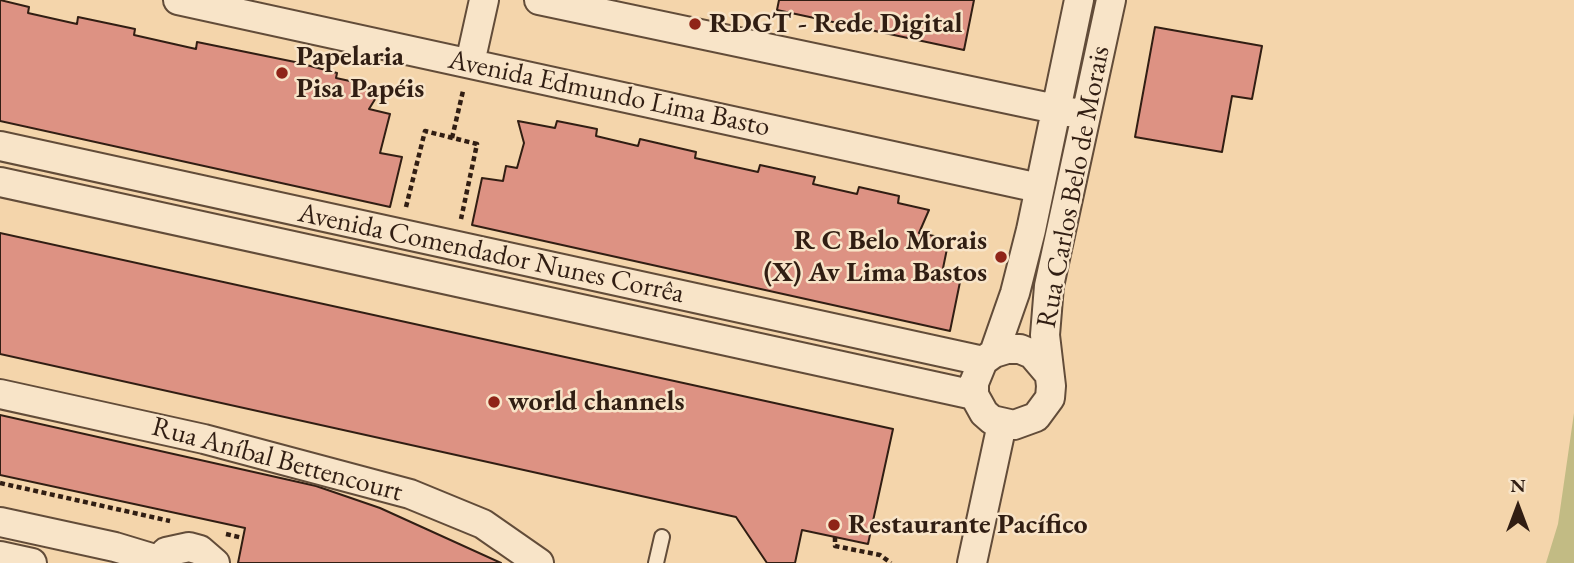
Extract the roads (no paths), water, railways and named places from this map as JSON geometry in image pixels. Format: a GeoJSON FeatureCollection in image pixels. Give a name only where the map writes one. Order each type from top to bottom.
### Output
{"type":"FeatureCollection","features":[{"type":"Feature","properties":{"kind":"street","name":"Avenida Edmundo Lima Basto"},"geometry":{"type":"LineString","coordinates":[[178,0],[1039,188]]}},
{"type":"Feature","properties":{"kind":"street"},"geometry":{"type":"LineString","coordinates":[[470,63],[484,0]]}},
{"type":"Feature","properties":{"kind":"street"},"geometry":{"type":"LineString","coordinates":[[540,0],[1084,115]]}},
{"type":"Feature","properties":{"kind":"street","name":"Rua Carlos Belo de Morais"},"geometry":{"type":"LineString","coordinates":[[988,357],[1015,293],[1079,0]]}},
{"type":"Feature","properties":{"kind":"street","name":"Rua Carlos Belo de Morais"},"geometry":{"type":"LineString","coordinates":[[1002,424],[1026,423],[1036,417],[1050,398],[1045,335],[1049,286],[1111,0]]}},
{"type":"Feature","properties":{"kind":"street","name":"Avenida Comendador Nunes Corrêa"},"geometry":{"type":"LineString","coordinates":[[0,146],[455,247],[988,357]]}},
{"type":"Feature","properties":{"kind":"street","name":"Avenida Comendador Nunes Corrêa"},"geometry":{"type":"LineString","coordinates":[[0,182],[974,395]]}},
{"type":"Feature","properties":{"kind":"street","name":"Rua Carlos Belo de Morais"},"geometry":{"type":"LineString","coordinates":[[988,357],[1020,349],[1042,362],[1049,374]]}},
{"type":"Feature","properties":{"kind":"street"},"geometry":{"type":"LineString","coordinates":[[972,563],[1002,424],[984,413],[974,395],[974,383],[988,357]]}},
{"type":"Feature","properties":{"kind":"street","name":"Rua Aníbal Bettencourt"},"geometry":{"type":"LineString","coordinates":[[0,394],[204,439],[410,494],[483,524],[539,563]]}},
{"type":"Feature","properties":{"kind":"street"},"geometry":{"type":"LineString","coordinates":[[0,522],[115,547],[157,561],[166,552],[189,547],[200,550],[215,563]]}},
{"type":"Feature","properties":{"kind":"street"},"geometry":{"type":"LineString","coordinates":[[0,556],[32,563]]}},
{"type":"Feature","properties":{"kind":"lane"},"geometry":{"type":"LineString","coordinates":[[656,563],[662,537]]}},
{"type":"Feature","properties":{"kind":"place","name":"RDGT - Rede Digital"},"geometry":{"type":"Point","coordinates":[695,24]}},
{"type":"Feature","properties":{"kind":"place","name":"Papelaria Pisa Papéis"},"geometry":{"type":"Point","coordinates":[282,73]}},
{"type":"Feature","properties":{"kind":"place","name":"R C Belo Morais (X) Av Lima Bastos"},"geometry":{"type":"Point","coordinates":[1001,257]}},
{"type":"Feature","properties":{"kind":"place","name":"world channels"},"geometry":{"type":"Point","coordinates":[494,402]}},
{"type":"Feature","properties":{"kind":"place","name":"Restaurante Pacífico"},"geometry":{"type":"Point","coordinates":[834,525]}}]}
